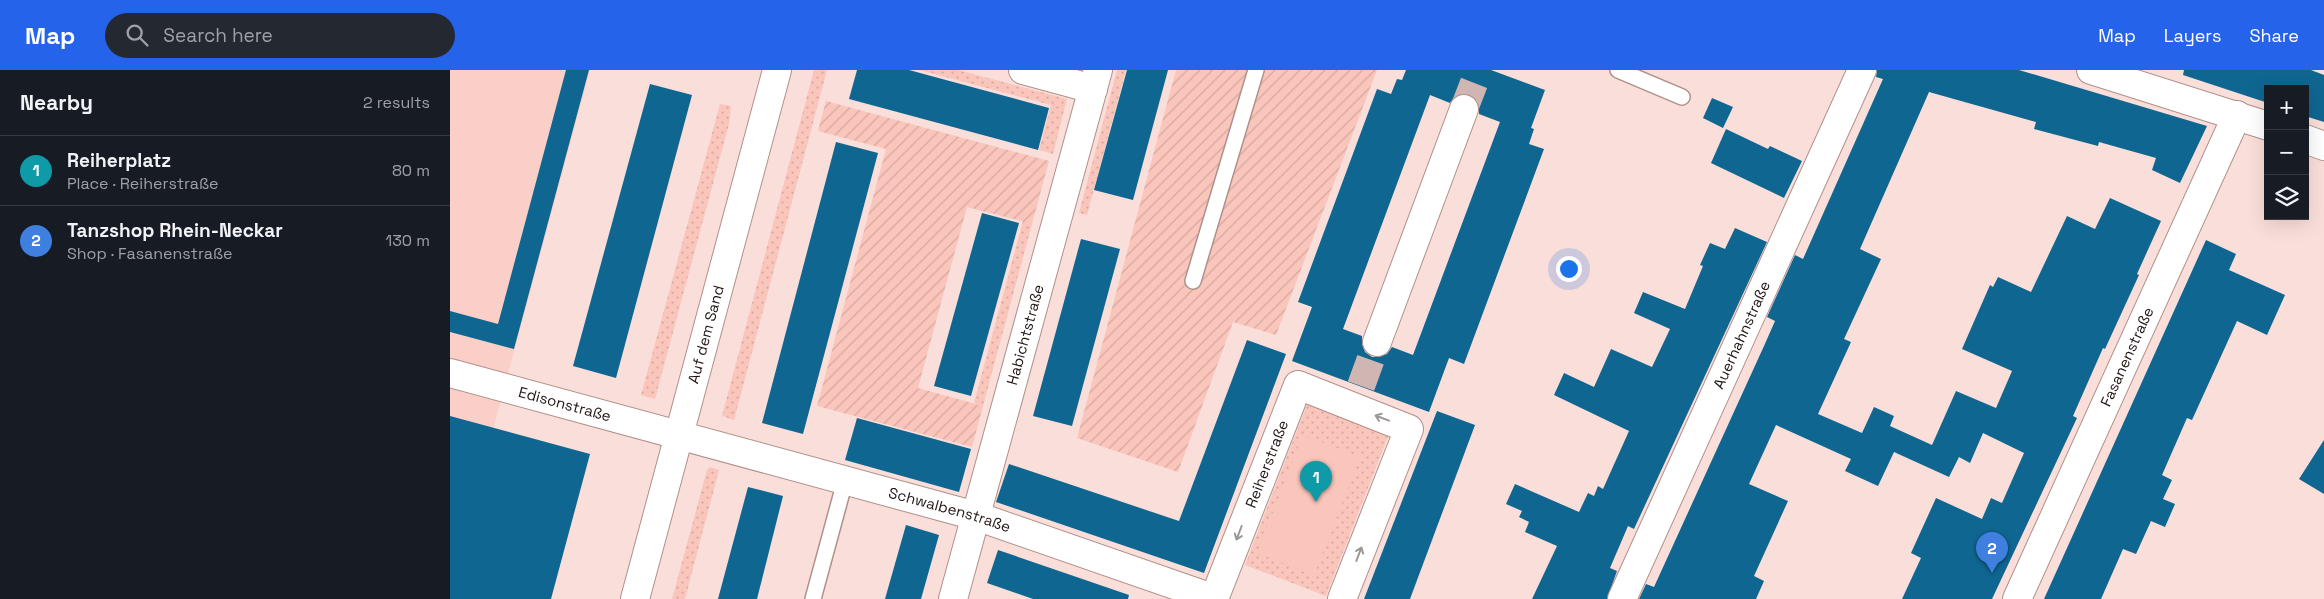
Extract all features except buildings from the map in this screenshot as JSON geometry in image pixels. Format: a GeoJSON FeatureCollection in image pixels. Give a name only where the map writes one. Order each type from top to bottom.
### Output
{"type":"FeatureCollection","features":[{"type":"Feature","properties":{"kind":"street","name":"Auf dem Sand"},"geometry":{"type":"LineString","coordinates":[[635,599],[777,70]]}},
{"type":"Feature","properties":{"kind":"street"},"geometry":{"type":"LineString","coordinates":[[1023,70],[1096,80]]}},
{"type":"Feature","properties":{"kind":"street","name":"Auerhahnstraße"},"geometry":{"type":"LineString","coordinates":[[1622,599],[1862,70]]}},
{"type":"Feature","properties":{"kind":"street"},"geometry":{"type":"LineString","coordinates":[[2091,70],[2264,125]]}},
{"type":"Feature","properties":{"kind":"street","name":"Habichtstraße"},"geometry":{"type":"LineString","coordinates":[[953,599],[1096,80]]}},
{"type":"Feature","properties":{"kind":"street"},"geometry":{"type":"LineString","coordinates":[[1377,342],[1464,108]]}},
{"type":"Feature","properties":{"kind":"street","name":"Fasanenstraße"},"geometry":{"type":"LineString","coordinates":[[2017,599],[2237,115]]}},
{"type":"Feature","properties":{"kind":"street"},"geometry":{"type":"LineString","coordinates":[[2309,140],[2324,146]]}},
{"type":"Feature","properties":{"kind":"street","name":"Edisonstraße"},"geometry":{"type":"LineString","coordinates":[[450,373],[679,435]]}},
{"type":"Feature","properties":{"kind":"street","name":"Reiherstraße"},"geometry":{"type":"LineString","coordinates":[[1215,599],[1298,385],[1357,397],[1409,429],[1342,599]]}},
{"type":"Feature","properties":{"kind":"street","name":"Schwalbenstraße"},"geometry":{"type":"LineString","coordinates":[[679,435],[976,516],[1215,599]]}},
{"type":"Feature","properties":{"kind":"lane"},"geometry":{"type":"LineString","coordinates":[[1193,281],[1256,70]]}},
{"type":"Feature","properties":{"kind":"lane"},"geometry":{"type":"LineString","coordinates":[[1618,70],[1682,97]]}},
{"type":"Feature","properties":{"kind":"lane"},"geometry":{"type":"LineString","coordinates":[[813,599],[845,481]]}},
{"type":"Feature","properties":{"kind":"shaded area"},"geometry":{"type":"Polygon","coordinates":[[[450,70],[590,70],[450,589],[450,70]]]}},
{"type":"Feature","properties":{"kind":"shaded area"},"geometry":{"type":"Polygon","coordinates":[[[814,70],[827,70],[734,420],[722,416],[814,70]]]}},
{"type":"Feature","properties":{"kind":"shaded area"},"geometry":{"type":"Polygon","coordinates":[[[919,70],[958,70],[1067,99],[1053,154],[1039,150],[1051,105],[919,70]]]}},
{"type":"Feature","properties":{"kind":"shaded area"},"geometry":{"type":"Polygon","coordinates":[[[1117,70],[1126,70],[1087,215],[1079,213],[1117,70]]]}},
{"type":"Feature","properties":{"kind":"shaded area"},"geometry":{"type":"Polygon","coordinates":[[[1176,70],[1377,70],[1276,335],[1233,322],[1178,472],[1077,438],[1176,70]]]}},
{"type":"Feature","properties":{"kind":"shaded area"},"geometry":{"type":"Polygon","coordinates":[[[826,101],[1049,161],[1032,224],[967,207],[918,388],[983,406],[972,447],[817,406],[886,149],[818,131],[826,101]]]}},
{"type":"Feature","properties":{"kind":"shaded area"},"geometry":{"type":"Polygon","coordinates":[[[720,104],[731,106],[729,124],[655,399],[641,395],[720,104]]]}},
{"type":"Feature","properties":{"kind":"shaded area"},"geometry":{"type":"Polygon","coordinates":[[[1023,221],[1032,224],[983,406],[974,403],[1023,221]]]}},
{"type":"Feature","properties":{"kind":"shaded area"},"geometry":{"type":"Polygon","coordinates":[[[1308,402],[1389,434],[1326,596],[1245,565],[1308,402]]]}},
{"type":"Feature","properties":{"kind":"shaded area"},"geometry":{"type":"Polygon","coordinates":[[[1303,435],[1360,457],[1314,575],[1257,553],[1303,435]]]}},
{"type":"Feature","properties":{"kind":"shaded area"},"geometry":{"type":"Polygon","coordinates":[[[710,467],[719,470],[685,599],[672,599],[707,470],[710,467]]]}},
{"type":"Feature","properties":{"kind":"tunnel"},"geometry":{"type":"LineString","coordinates":[[1464,109],[1479,70]]}},
{"type":"Feature","properties":{"kind":"tunnel"},"geometry":{"type":"LineString","coordinates":[[1361,386],[1377,342]]}},
{"type":"Feature","properties":{"kind":"place","name":"Reiherplatz"},"geometry":{"type":"Point","coordinates":[1316,502]}},
{"type":"Feature","properties":{"kind":"place","name":"Tanzshop Rhein-Neckar"},"geometry":{"type":"Point","coordinates":[1992,573]}}]}
